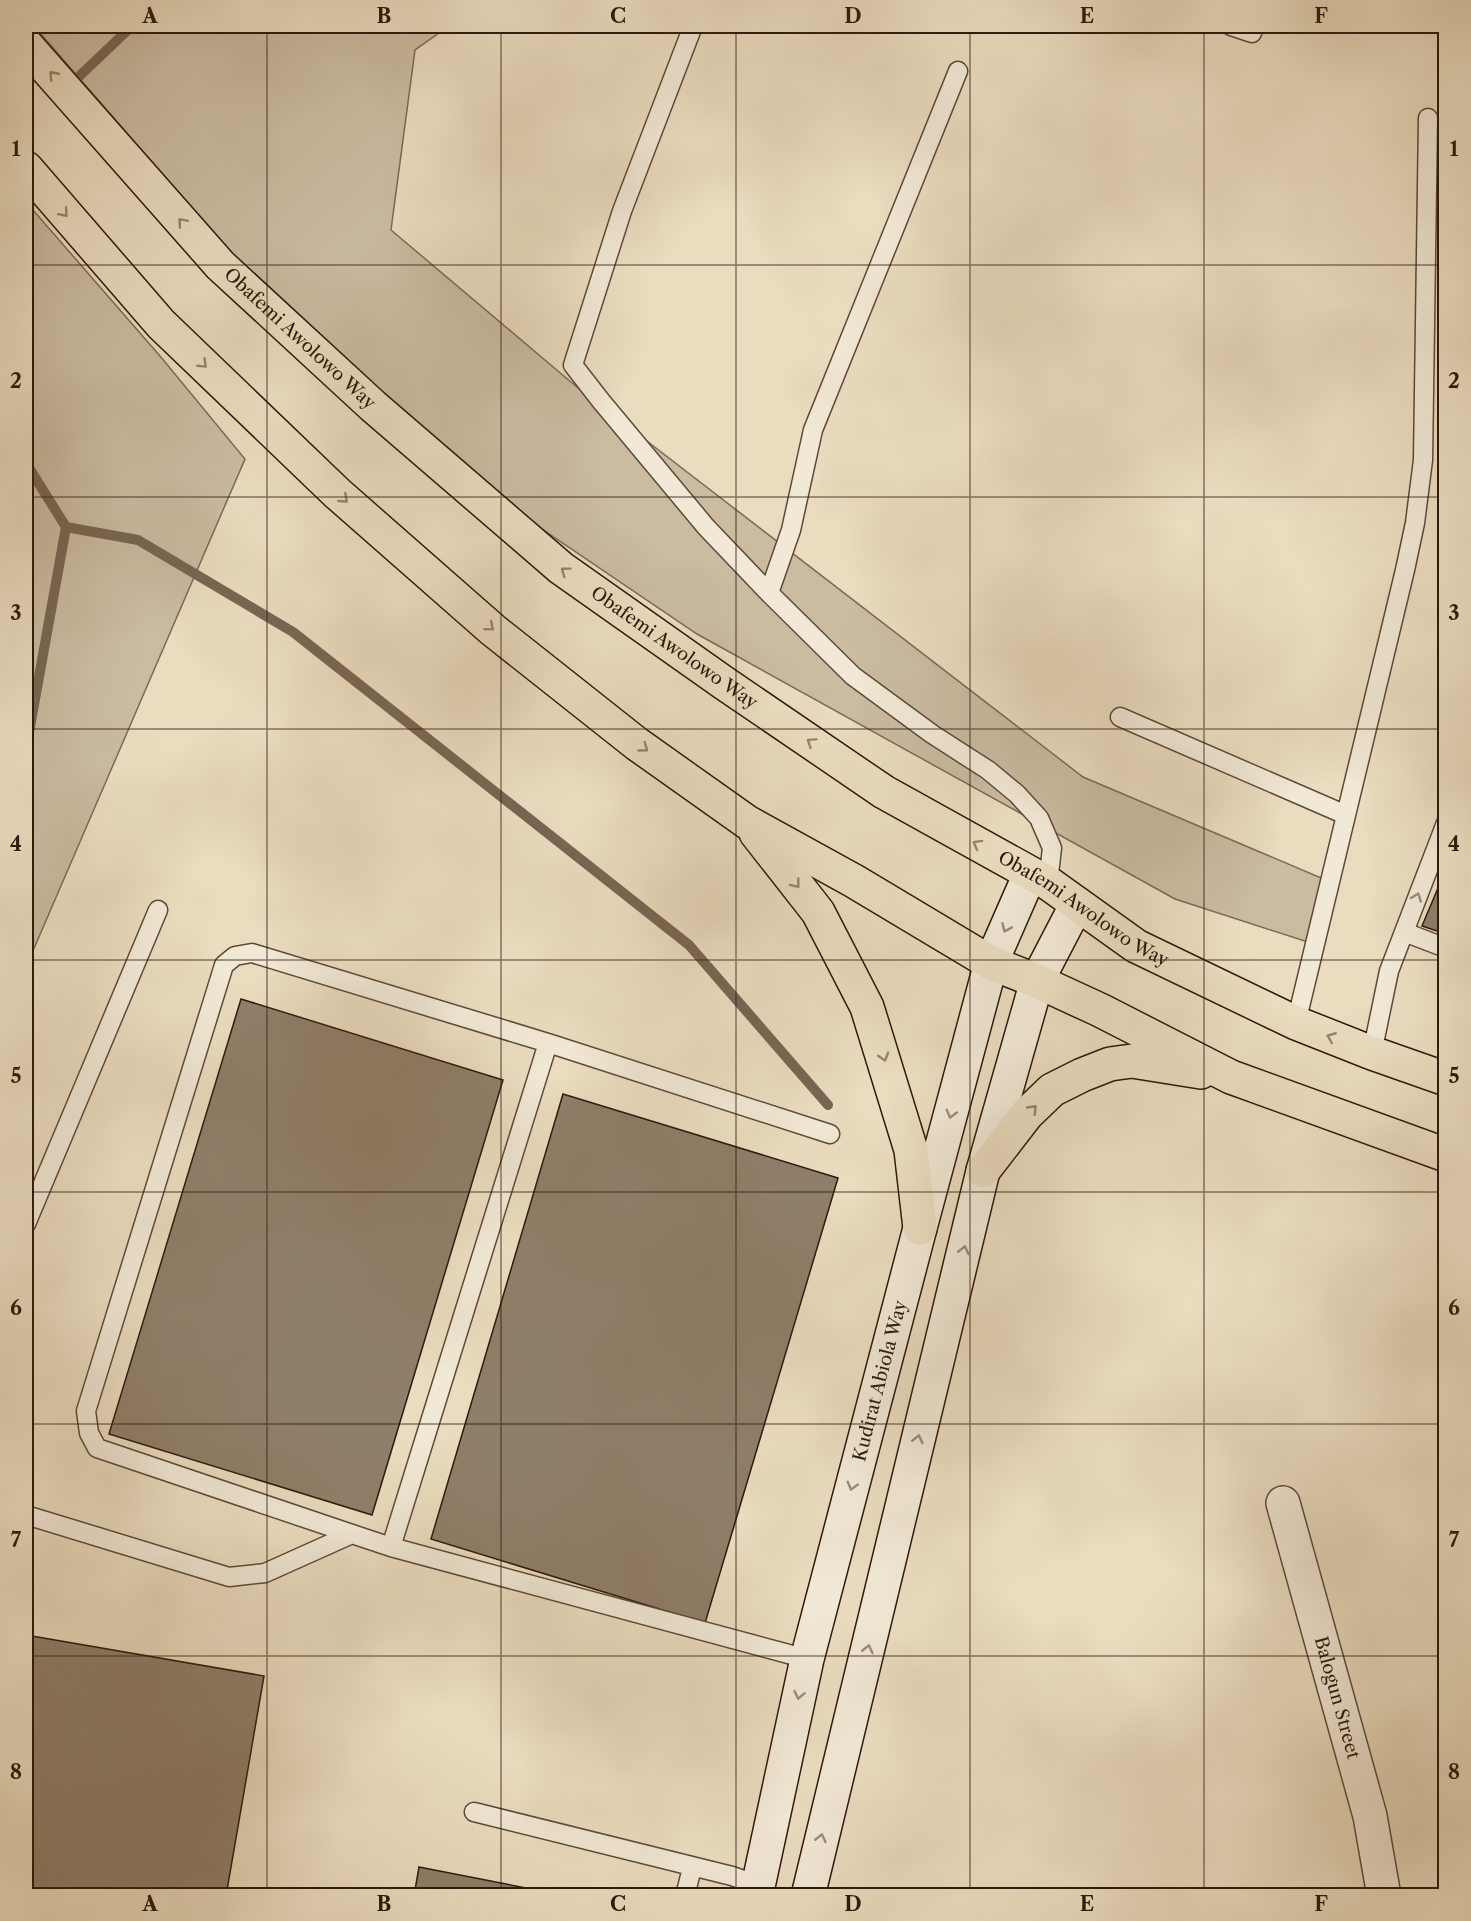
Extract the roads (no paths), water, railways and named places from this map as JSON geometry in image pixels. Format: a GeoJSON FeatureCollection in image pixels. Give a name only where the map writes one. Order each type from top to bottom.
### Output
{"type":"FeatureCollection","features":[{"type":"Feature","properties":{"kind":"main road","name":"Obafemi Awolowo Way"},"geometry":{"type":"LineString","coordinates":[[26,45],[220,265],[373,406],[561,568],[884,792],[1039,879],[1136,946],[1296,1023],[1372,1053],[1446,1078]]}},
{"type":"Feature","properties":{"kind":"main road"},"geometry":{"type":"LineString","coordinates":[[26,168],[160,324],[337,493],[493,630],[637,744],[747,822],[854,881],[991,963],[1100,1010],[1232,1077],[1446,1155]]}},
{"type":"Feature","properties":{"kind":"main road"},"geometry":{"type":"LineString","coordinates":[[747,822],[818,912],[864,999],[881,1046],[911,1150],[920,1228]]}},
{"type":"Feature","properties":{"kind":"main road","name":"Kudirat Abiola Way"},"geometry":{"type":"LineString","coordinates":[[757,1890],[807,1659],[991,963],[1039,879]]}},
{"type":"Feature","properties":{"kind":"main road"},"geometry":{"type":"LineString","coordinates":[[808,1896],[983,1171],[1037,981],[1077,904]]}},
{"type":"Feature","properties":{"kind":"main road"},"geometry":{"type":"LineString","coordinates":[[983,1171],[1027,1114],[1052,1089],[1110,1064],[1132,1061],[1232,1077]]}},
{"type":"Feature","properties":{"kind":"main road","name":"Balogun Street"},"geometry":{"type":"LineString","coordinates":[[1283,1503],[1370,1816],[1384,1896]]}},
{"type":"Feature","properties":{"kind":"lane"},"geometry":{"type":"LineString","coordinates":[[693,26],[622,212],[573,364],[706,527],[853,676],[932,734],[988,770],[1017,794],[1039,818],[1052,848],[1039,879]]}},
{"type":"Feature","properties":{"kind":"lane"},"geometry":{"type":"LineString","coordinates":[[1231,26],[1252,33]]}},
{"type":"Feature","properties":{"kind":"lane"},"geometry":{"type":"LineString","coordinates":[[769,593],[791,530],[813,430],[958,71]]}},
{"type":"Feature","properties":{"kind":"lane"},"geometry":{"type":"LineString","coordinates":[[1296,1023],[1415,523],[1423,460],[1428,118]]}},
{"type":"Feature","properties":{"kind":"lane"},"geometry":{"type":"LineString","coordinates":[[1120,717],[1346,815]]}},
{"type":"Feature","properties":{"kind":"lane"},"geometry":{"type":"LineString","coordinates":[[1372,1053],[1389,971],[1446,823]]}},
{"type":"Feature","properties":{"kind":"lane"},"geometry":{"type":"LineString","coordinates":[[26,1224],[158,910]]}},
{"type":"Feature","properties":{"kind":"lane"},"geometry":{"type":"LineString","coordinates":[[1404,932],[1446,948]]}},
{"type":"Feature","properties":{"kind":"lane"},"geometry":{"type":"LineString","coordinates":[[807,1659],[392,1547],[97,1448],[89,1433],[86,1411],[224,965],[235,956],[252,953],[548,1042],[830,1134]]}},
{"type":"Feature","properties":{"kind":"lane"},"geometry":{"type":"LineString","coordinates":[[392,1547],[548,1042]]}},
{"type":"Feature","properties":{"kind":"lane"},"geometry":{"type":"LineString","coordinates":[[26,1515],[229,1577],[265,1573],[352,1534]]}},
{"type":"Feature","properties":{"kind":"lane"},"geometry":{"type":"LineString","coordinates":[[474,1812],[692,1868],[732,1876],[757,1890]]}},
{"type":"Feature","properties":{"kind":"lane"},"geometry":{"type":"LineString","coordinates":[[685,1896],[692,1868]]}},
{"type":"Feature","properties":{"kind":"waterway"},"geometry":{"type":"LineString","coordinates":[[70,85],[132,26]]}},
{"type":"Feature","properties":{"kind":"waterway"},"geometry":{"type":"LineString","coordinates":[[26,463],[66,527],[26,749]]}},
{"type":"Feature","properties":{"kind":"waterway"},"geometry":{"type":"LineString","coordinates":[[66,527],[138,540],[293,632],[689,945],[828,1105]]}}]}
